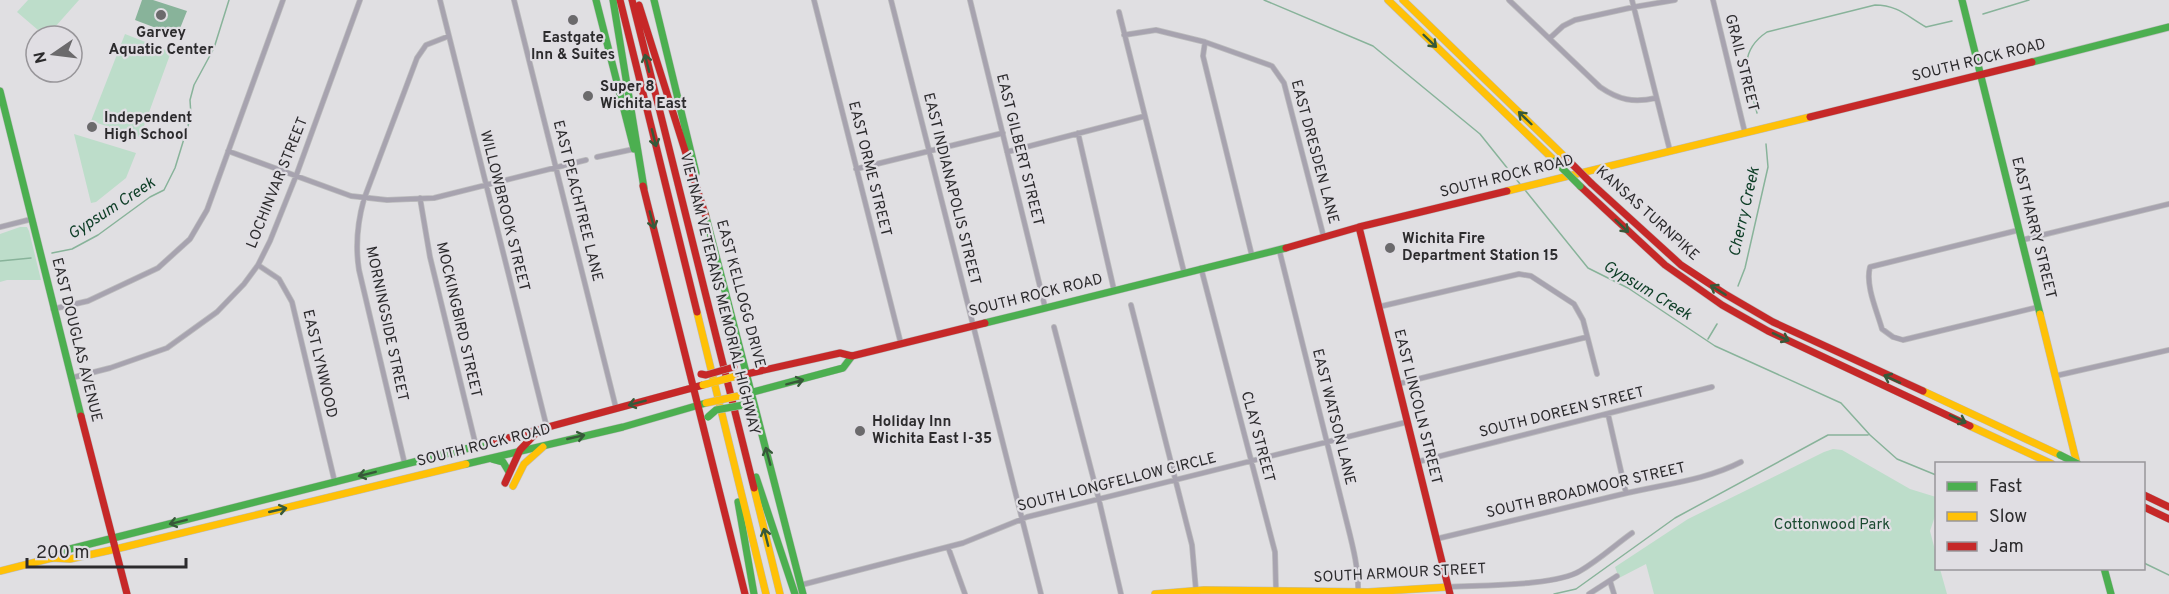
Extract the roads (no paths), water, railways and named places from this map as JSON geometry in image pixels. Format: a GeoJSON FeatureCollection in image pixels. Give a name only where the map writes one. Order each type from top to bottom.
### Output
{"type":"FeatureCollection","features":[{"type":"Feature","properties":{"kind":"main road"},"geometry":{"type":"LineString","coordinates":[[596,0],[693,388],[702,404],[705,433],[745,594]]}},
{"type":"Feature","properties":{"kind":"main road"},"geometry":{"type":"LineString","coordinates":[[613,0],[644,188]]}},
{"type":"Feature","properties":{"kind":"main road","name":"VIETNAM VETERANS MEMORIAL HIGHWAY"},"geometry":{"type":"LineString","coordinates":[[620,0],[766,594]]}},
{"type":"Feature","properties":{"kind":"main road","name":"VIETNAM VETERANS MEMORIAL HIGHWAY"},"geometry":{"type":"LineString","coordinates":[[632,0],[780,594]]}},
{"type":"Feature","properties":{"kind":"main road"},"geometry":{"type":"LineString","coordinates":[[638,0],[706,217]]}},
{"type":"Feature","properties":{"kind":"main road","name":"EAST KELLOGG DRIVE"},"geometry":{"type":"LineString","coordinates":[[654,0],[706,217],[803,594]]}},
{"type":"Feature","properties":{"kind":"main road","name":"KANSAS TURNPIKE"},"geometry":{"type":"LineString","coordinates":[[1388,0],[1580,186],[1670,268],[1725,307],[1768,331],[2048,462]]}},
{"type":"Feature","properties":{"kind":"main road","name":"KANSAS TURNPIKE"},"geometry":{"type":"LineString","coordinates":[[1403,0],[1591,183],[1681,265],[1737,302],[1773,322],[2073,462]]}},
{"type":"Feature","properties":{"kind":"main road","name":"EAST HARRY STREET"},"geometry":{"type":"LineString","coordinates":[[1962,0],[2076,462]]}},
{"type":"Feature","properties":{"kind":"main road","name":"SOUTH ROCK ROAD"},"geometry":{"type":"LineString","coordinates":[[52,558],[66,549],[405,465],[733,377],[840,353],[852,356],[1324,238],[1359,227],[2169,27]]}},
{"type":"Feature","properties":{"kind":"main road","name":"EAST DOUGLAS AVENUE"},"geometry":{"type":"LineString","coordinates":[[0,91],[33,219],[53,309],[127,594]]}},
{"type":"Feature","properties":{"kind":"main road","name":"EAST LINCOLN STREET"},"geometry":{"type":"LineString","coordinates":[[1359,227],[1449,591]]}},
{"type":"Feature","properties":{"kind":"main road"},"geometry":{"type":"LineString","coordinates":[[688,365],[706,375],[734,367],[741,352]]}},
{"type":"Feature","properties":{"kind":"main road","name":"SOUTH ROCK ROAD"},"geometry":{"type":"LineString","coordinates":[[52,558],[70,559],[116,549],[623,427],[843,368],[852,356]]}},
{"type":"Feature","properties":{"kind":"main road"},"geometry":{"type":"LineString","coordinates":[[705,433],[708,417],[716,410],[742,405],[753,408],[757,414]]}},
{"type":"Feature","properties":{"kind":"main road"},"geometry":{"type":"LineString","coordinates":[[735,414],[795,594]]}},
{"type":"Feature","properties":{"kind":"main road"},"geometry":{"type":"LineString","coordinates":[[723,417],[754,594]]}},
{"type":"Feature","properties":{"kind":"main road"},"geometry":{"type":"LineString","coordinates":[[509,472],[524,442],[543,429]]}},
{"type":"Feature","properties":{"kind":"main road"},"geometry":{"type":"LineString","coordinates":[[487,458],[504,462],[508,467],[509,485],[526,459],[550,443]]}},
{"type":"Feature","properties":{"kind":"main road"},"geometry":{"type":"LineString","coordinates":[[2145,495],[2169,507]]}},
{"type":"Feature","properties":{"kind":"main road"},"geometry":{"type":"LineString","coordinates":[[2145,507],[2169,519]]}},
{"type":"Feature","properties":{"kind":"main road"},"geometry":{"type":"LineString","coordinates":[[0,572],[52,558]]}},
{"type":"Feature","properties":{"kind":"main road"},"geometry":{"type":"LineString","coordinates":[[2104,570],[2111,594]]}},
{"type":"Feature","properties":{"kind":"main road","name":"SOUTH ARMOUR STREET"},"geometry":{"type":"LineString","coordinates":[[1155,594],[1196,591],[1449,591]]}},
{"type":"Feature","properties":{"kind":"street"},"geometry":{"type":"LineString","coordinates":[[53,309],[88,301],[158,268],[190,238],[207,210],[283,0]]}},
{"type":"Feature","properties":{"kind":"street","name":"LOCHINVAR STREET"},"geometry":{"type":"LineString","coordinates":[[71,378],[110,368],[167,348],[217,312],[244,284],[258,265],[270,241],[360,0]]}},
{"type":"Feature","properties":{"kind":"street","name":"WILLOWBROOK STREET"},"geometry":{"type":"LineString","coordinates":[[440,0],[543,429]]}},
{"type":"Feature","properties":{"kind":"street","name":"EAST PEACHTREE LANE"},"geometry":{"type":"LineString","coordinates":[[514,0],[616,408]]}},
{"type":"Feature","properties":{"kind":"street","name":"EAST ORME STREET"},"geometry":{"type":"LineString","coordinates":[[814,0],[900,344]]}},
{"type":"Feature","properties":{"kind":"street","name":"EAST INDIANAPOLIS STREET"},"geometry":{"type":"LineString","coordinates":[[891,0],[1041,594]]}},
{"type":"Feature","properties":{"kind":"street","name":"EAST GILBERT STREET"},"geometry":{"type":"LineString","coordinates":[[970,0],[1045,307]]}},
{"type":"Feature","properties":{"kind":"street"},"geometry":{"type":"LineString","coordinates":[[1509,0],[1612,96],[1639,102],[1656,98]]}},
{"type":"Feature","properties":{"kind":"street"},"geometry":{"type":"LineString","coordinates":[[1632,0],[1670,151]]}},
{"type":"Feature","properties":{"kind":"street"},"geometry":{"type":"LineString","coordinates":[[1550,38],[1563,26],[1575,20],[1675,0]]}},
{"type":"Feature","properties":{"kind":"street","name":"GRAIL STREET"},"geometry":{"type":"LineString","coordinates":[[1713,0],[1745,133]]}},
{"type":"Feature","properties":{"kind":"street"},"geometry":{"type":"LineString","coordinates":[[1119,12],[1184,272]]}},
{"type":"Feature","properties":{"kind":"street"},"geometry":{"type":"LineString","coordinates":[[1124,35],[1156,30],[1205,42],[1203,56],[1252,256]]}},
{"type":"Feature","properties":{"kind":"street","name":"MORNINGSIDE STREET"},"geometry":{"type":"LineString","coordinates":[[405,465],[358,270],[355,245],[358,218],[364,199],[417,58],[426,45],[449,36]]}},
{"type":"Feature","properties":{"kind":"street","name":"EAST DRESDEN LANE"},"geometry":{"type":"LineString","coordinates":[[1205,42],[1272,66],[1280,73],[1324,238]]}},
{"type":"Feature","properties":{"kind":"street"},"geometry":{"type":"LineString","coordinates":[[1007,152],[1145,116]]}},
{"type":"Feature","properties":{"kind":"street"},"geometry":{"type":"LineString","coordinates":[[856,169],[1003,133]]}},
{"type":"Feature","properties":{"kind":"street"},"geometry":{"type":"LineString","coordinates":[[1077,134],[1114,290]]}},
{"type":"Feature","properties":{"kind":"street"},"geometry":{"type":"LineString","coordinates":[[597,158],[634,149]]}},
{"type":"Feature","properties":{"kind":"street"},"geometry":{"type":"LineString","coordinates":[[228,151],[364,199],[434,198],[586,160]]}},
{"type":"Feature","properties":{"kind":"street","name":"MOCKINGBIRD STREET"},"geometry":{"type":"LineString","coordinates":[[420,198],[430,257],[476,446]]}},
{"type":"Feature","properties":{"kind":"street"},"geometry":{"type":"LineString","coordinates":[[2022,240],[2169,204]]}},
{"type":"Feature","properties":{"kind":"street"},"geometry":{"type":"LineString","coordinates":[[0,227],[33,219]]}},
{"type":"Feature","properties":{"kind":"street"},"geometry":{"type":"LineString","coordinates":[[2019,230],[1870,267],[1868,275],[1882,329],[1893,337],[1904,340],[1924,337],[2038,307]]}},
{"type":"Feature","properties":{"kind":"street","name":"EAST WATSON LANE"},"geometry":{"type":"LineString","coordinates":[[1279,249],[1328,442],[1355,560],[1358,592]]}},
{"type":"Feature","properties":{"kind":"street","name":"EAST LYNWOOD"},"geometry":{"type":"LineString","coordinates":[[258,265],[279,279],[292,302],[335,483]]}},
{"type":"Feature","properties":{"kind":"street","name":"CLAY STREET"},"geometry":{"type":"LineString","coordinates":[[1201,268],[1275,552],[1276,591]]}},
{"type":"Feature","properties":{"kind":"street"},"geometry":{"type":"LineString","coordinates":[[1378,307],[1519,274],[1529,274],[1574,304],[1581,315],[1597,374]]}},
{"type":"Feature","properties":{"kind":"street"},"geometry":{"type":"LineString","coordinates":[[1131,305],[1192,545],[1196,591]]}},
{"type":"Feature","properties":{"kind":"street"},"geometry":{"type":"LineString","coordinates":[[1054,327],[1121,594]]}},
{"type":"Feature","properties":{"kind":"street"},"geometry":{"type":"LineString","coordinates":[[1398,384],[1587,337]]}},
{"type":"Feature","properties":{"kind":"street"},"geometry":{"type":"LineString","coordinates":[[2055,376],[2169,350]]}},
{"type":"Feature","properties":{"kind":"street","name":"SOUTH DOREEN STREET"},"geometry":{"type":"LineString","coordinates":[[1417,462],[1712,387]]}},
{"type":"Feature","properties":{"kind":"street"},"geometry":{"type":"LineString","coordinates":[[1608,414],[1626,493]]}},
{"type":"Feature","properties":{"kind":"street","name":"SOUTH LONGFELLOW CIRCLE"},"geometry":{"type":"LineString","coordinates":[[801,585],[948,547],[1023,518],[1407,422]]}},
{"type":"Feature","properties":{"kind":"street","name":"SOUTH BROADMOOR STREET"},"geometry":{"type":"LineString","coordinates":[[1436,539],[1626,493],[1675,484],[1741,462]]}},
{"type":"Feature","properties":{"kind":"street","name":"SOUTH ARMOUR STREET"},"geometry":{"type":"LineString","coordinates":[[1449,591],[1569,576],[1580,572],[1632,533]]}},
{"type":"Feature","properties":{"kind":"street"},"geometry":{"type":"LineString","coordinates":[[948,547],[965,594]]}},
{"type":"Feature","properties":{"kind":"street"},"geometry":{"type":"LineString","coordinates":[[1589,594],[1617,576]]}},
{"type":"Feature","properties":{"kind":"street"},"geometry":{"type":"LineString","coordinates":[[1610,581],[1614,594]]}},
{"type":"Feature","properties":{"kind":"waterway","name":"Gypsum Creek"},"geometry":{"type":"LineString","coordinates":[[52,253],[72,249],[98,235],[150,197],[164,190],[175,168],[191,116],[190,100],[194,85],[214,48],[229,0]]}},
{"type":"Feature","properties":{"kind":"waterway","name":"Gypsum Creek"},"geometry":{"type":"LineString","coordinates":[[1264,0],[1373,46],[1480,134],[1520,184]]}},
{"type":"Feature","properties":{"kind":"waterway"},"geometry":{"type":"LineString","coordinates":[[1983,14],[2029,0]]}},
{"type":"Feature","properties":{"kind":"waterway","name":"Cherry Creek"},"geometry":{"type":"LineString","coordinates":[[1757,113],[1748,80],[1747,59],[1750,50],[1767,32],[1875,5],[1896,9],[1926,27],[1952,21]]}},
{"type":"Feature","properties":{"kind":"waterway","name":"Cherry Creek"},"geometry":{"type":"LineString","coordinates":[[1738,286],[1745,268],[1768,167],[1766,144]]}},
{"type":"Feature","properties":{"kind":"waterway","name":"Gypsum Creek"},"geometry":{"type":"LineString","coordinates":[[1525,190],[1588,268],[1628,288],[1715,346],[1841,403],[1870,435],[1897,459],[1935,475]]}},
{"type":"Feature","properties":{"kind":"waterway","name":"Gypsum Creek"},"geometry":{"type":"LineString","coordinates":[[0,261],[31,258]]}},
{"type":"Feature","properties":{"kind":"waterway","name":"Cherry Creek"},"geometry":{"type":"LineString","coordinates":[[1708,339],[1717,324]]}},
{"type":"Feature","properties":{"kind":"waterway"},"geometry":{"type":"LineString","coordinates":[[1554,594],[1576,589],[1675,518],[1828,435],[1868,435]]}},
{"type":"Feature","properties":{"kind":"waterway","name":"Gypsum Creek"},"geometry":{"type":"LineString","coordinates":[[2145,563],[2169,575]]}},
{"type":"Feature","properties":{"kind":"place","name":"Garvey Aquatic Center"},"geometry":{"type":"Point","coordinates":[161,15]}},
{"type":"Feature","properties":{"kind":"place","name":"Eastgate Inn & Suites"},"geometry":{"type":"Point","coordinates":[573,20]}},
{"type":"Feature","properties":{"kind":"place","name":"Super 8 Wichita East"},"geometry":{"type":"Point","coordinates":[588,96]}},
{"type":"Feature","properties":{"kind":"place","name":"Independent High School"},"geometry":{"type":"Point","coordinates":[92,127]}},
{"type":"Feature","properties":{"kind":"place","name":"Wichita Fire Department Station 15"},"geometry":{"type":"Point","coordinates":[1390,248]}},
{"type":"Feature","properties":{"kind":"place","name":"Holiday Inn Wichita East I-35"},"geometry":{"type":"Point","coordinates":[860,431]}},
{"type":"Feature","properties":{"kind":"park label","name":"Cottonwood Park"},"geometry":{"type":"Point","coordinates":[1832,525]}}]}
